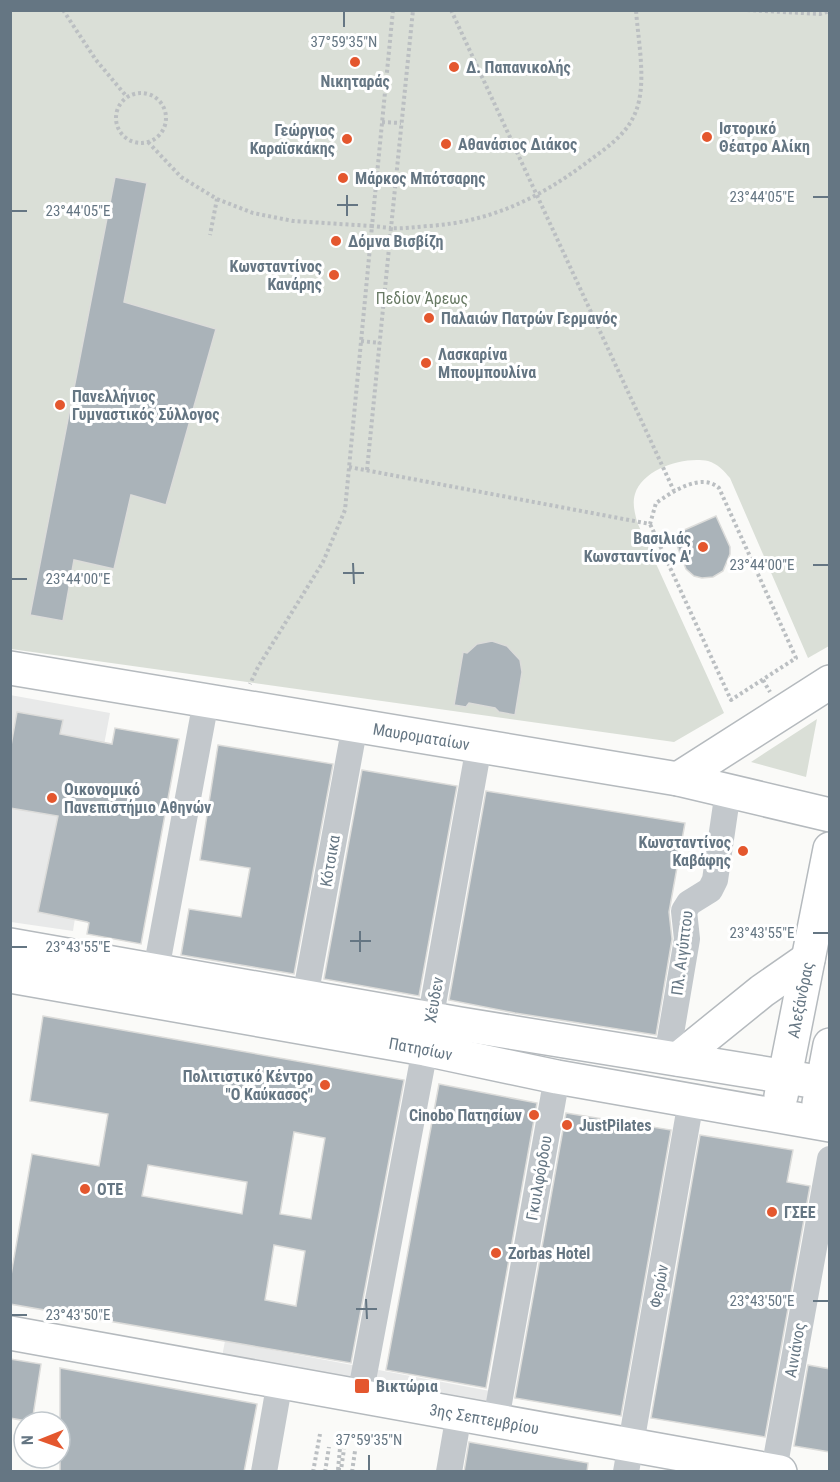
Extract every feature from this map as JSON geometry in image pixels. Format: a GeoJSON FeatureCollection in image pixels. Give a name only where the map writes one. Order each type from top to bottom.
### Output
{"type":"FeatureCollection","features":[{"type":"Feature","properties":{"kind":"main road","name":"Μαυροματαίων"},"geometry":{"type":"LineString","coordinates":[[10,668],[678,779],[830,815]]}},
{"type":"Feature","properties":{"kind":"main road"},"geometry":{"type":"LineString","coordinates":[[678,779],[830,682]]}},
{"type":"Feature","properties":{"kind":"main road","name":"Αλεξάνδρας"},"geometry":{"type":"LineString","coordinates":[[777,1116],[830,849]]}},
{"type":"Feature","properties":{"kind":"main road","name":"Πατησίων"},"geometry":{"type":"LineString","coordinates":[[10,945],[305,997],[428,1034],[557,1077],[823,1124]]}},
{"type":"Feature","properties":{"kind":"main road"},"geometry":{"type":"LineString","coordinates":[[673,1058],[808,959]]}},
{"type":"Feature","properties":{"kind":"main road","name":"Πατησίων"},"geometry":{"type":"LineString","coordinates":[[10,976],[428,1034],[673,1058],[826,1083]]}},
{"type":"Feature","properties":{"kind":"main road"},"geometry":{"type":"LineString","coordinates":[[823,1124],[830,1045]]}},
{"type":"Feature","properties":{"kind":"main road","name":"3ης Σεπτεμβρίου"},"geometry":{"type":"LineString","coordinates":[[10,1333],[496,1420],[628,1458],[777,1471]]}},
{"type":"Feature","properties":{"kind":"street"},"geometry":{"type":"LineString","coordinates":[[156,970],[206,700]]}},
{"type":"Feature","properties":{"kind":"street","name":"Κότσικα"},"geometry":{"type":"LineString","coordinates":[[305,997],[355,725]]}},
{"type":"Feature","properties":{"kind":"street","name":"Χέυδεν"},"geometry":{"type":"LineString","coordinates":[[360,1396],[479,746]]}},
{"type":"Feature","properties":{"kind":"street","name":"Πλ. Αιγύπτου"},"geometry":{"type":"LineString","coordinates":[[673,1058],[687,939],[684,911],[689,903],[710,890],[715,880],[723,790]]}},
{"type":"Feature","properties":{"kind":"street","name":"Γκυιλφόρδου"},"geometry":{"type":"LineString","coordinates":[[496,1420],[557,1077]]}},
{"type":"Feature","properties":{"kind":"street","name":"Φερών"},"geometry":{"type":"LineString","coordinates":[[628,1458],[691,1101]]}},
{"type":"Feature","properties":{"kind":"street","name":"Αινιάνος"},"geometry":{"type":"LineString","coordinates":[[777,1471],[830,1159]]}},
{"type":"Feature","properties":{"kind":"street"},"geometry":{"type":"LineString","coordinates":[[264,1472],[280,1381]]}},
{"type":"Feature","properties":{"kind":"street"},"geometry":{"type":"LineString","coordinates":[[449,1472],[459,1414]]}},
{"type":"Feature","properties":{"kind":"path"},"geometry":{"type":"LineString","coordinates":[[63,10],[96,60],[127,97]]}},
{"type":"Feature","properties":{"kind":"path"},"geometry":{"type":"LineString","coordinates":[[240,706],[258,666],[323,562],[345,510],[393,10]]}},
{"type":"Feature","properties":{"kind":"path"},"geometry":{"type":"LineString","coordinates":[[368,470],[413,10]]}},
{"type":"Feature","properties":{"kind":"path"},"geometry":{"type":"LineString","coordinates":[[451,10],[674,491]]}},
{"type":"Feature","properties":{"kind":"path"},"geometry":{"type":"LineString","coordinates":[[148,142],[182,177],[217,199],[253,213],[293,221],[391,228],[469,221],[507,210],[564,180],[610,146],[631,122],[640,97],[636,10]]}},
{"type":"Feature","properties":{"kind":"path"},"geometry":{"type":"LineString","coordinates":[[747,10],[820,14],[830,11]]}},
{"type":"Feature","properties":{"kind":"path"},"geometry":{"type":"LineString","coordinates":[[135,93],[143,93],[157,99],[162,105],[166,120],[159,135],[148,142],[138,142],[130,140],[119,130],[116,116],[118,107],[127,97],[135,93]]}},
{"type":"Feature","properties":{"kind":"path"},"geometry":{"type":"LineString","coordinates":[[382,122],[401,123]]}},
{"type":"Feature","properties":{"kind":"path"},"geometry":{"type":"LineString","coordinates":[[210,235],[217,199]]}},
{"type":"Feature","properties":{"kind":"path"},"geometry":{"type":"LineString","coordinates":[[361,341],[380,344]]}},
{"type":"Feature","properties":{"kind":"path"},"geometry":{"type":"LineString","coordinates":[[349,467],[650,524]]}},
{"type":"Feature","properties":{"kind":"path"},"geometry":{"type":"LineString","coordinates":[[708,482],[719,488],[796,658],[731,700],[650,524],[656,503],[674,491],[708,482]]}},
{"type":"Feature","properties":{"kind":"path"},"geometry":{"type":"LineString","coordinates":[[313,1472],[320,1434]]}},
{"type":"Feature","properties":{"kind":"path"},"geometry":{"type":"LineString","coordinates":[[325,1472],[329,1447]]}},
{"type":"Feature","properties":{"kind":"path"},"geometry":{"type":"LineString","coordinates":[[338,1471],[341,1470],[342,1449]]}},
{"type":"Feature","properties":{"kind":"path"},"geometry":{"type":"LineString","coordinates":[[352,1472],[355,1451]]}},
{"type":"Feature","properties":{"kind":"shaded area","name":"Οικονομικό Πανεπιστήμιο Αθηνών"},"geometry":{"type":"Polygon","coordinates":[[[10,695],[110,713],[91,814],[73,931],[11,922],[10,695]]]}},
{"type":"Feature","properties":{"kind":"shaded area"},"geometry":{"type":"Polygon","coordinates":[[[225,1341],[506,1394],[499,1431],[218,1378],[225,1341]]]}},
{"type":"Feature","properties":{"kind":"green space","name":"Πεδίον Άρεως"},"geometry":{"type":"Polygon","coordinates":[[[11,11],[829,11],[829,646],[808,658],[730,478],[723,470],[708,461],[688,460],[666,466],[647,477],[639,485],[634,501],[637,522],[724,713],[674,742],[11,649],[11,11]]]}},
{"type":"Feature","properties":{"kind":"green space"},"geometry":{"type":"Polygon","coordinates":[[[817,719],[806,777],[751,762],[817,719]]]}},
{"type":"Feature","properties":{"kind":"building"},"geometry":{"type":"Polygon","coordinates":[[[115,177],[147,183],[124,302],[216,329],[166,505],[131,495],[114,569],[74,560],[63,621],[30,615],[115,177]]]}},
{"type":"Feature","properties":{"kind":"building"},"geometry":{"type":"Polygon","coordinates":[[[716,516],[730,547],[730,554],[723,571],[713,577],[694,576],[686,569],[673,535],[716,516]]]}},
{"type":"Feature","properties":{"kind":"building"},"geometry":{"type":"Polygon","coordinates":[[[492,641],[507,646],[520,660],[522,672],[515,715],[469,703],[466,707],[454,705],[463,652],[467,653],[477,644],[492,641]]]}},
{"type":"Feature","properties":{"kind":"building"},"geometry":{"type":"Polygon","coordinates":[[[17,712],[63,720],[60,734],[112,744],[115,728],[179,739],[141,944],[87,934],[89,923],[87,922],[38,912],[58,816],[10,808],[10,751],[17,712]]]}},
{"type":"Feature","properties":{"kind":"building"},"geometry":{"type":"Polygon","coordinates":[[[218,745],[333,764],[294,974],[181,955],[189,909],[241,917],[250,868],[200,860],[218,745]]]}},
{"type":"Feature","properties":{"kind":"building"},"geometry":{"type":"Polygon","coordinates":[[[362,770],[457,786],[419,996],[324,979],[362,770]]]}},
{"type":"Feature","properties":{"kind":"building"},"geometry":{"type":"Polygon","coordinates":[[[486,791],[685,823],[669,912],[672,939],[656,1035],[515,1013],[449,1000],[486,791]]]}},
{"type":"Feature","properties":{"kind":"building","name":"ΟΤΕ"},"geometry":{"type":"Polygon","coordinates":[[[43,1016],[404,1080],[351,1363],[10,1304],[10,1281],[32,1154],[99,1166],[108,1114],[30,1101],[43,1016]],[[294,1132],[280,1214],[311,1219],[325,1138],[294,1132]],[[148,1165],[142,1196],[242,1214],[247,1182],[148,1165]],[[274,1245],[265,1300],[296,1306],[305,1251],[274,1245]]]}},
{"type":"Feature","properties":{"kind":"building"},"geometry":{"type":"Polygon","coordinates":[[[439,1084],[537,1103],[486,1388],[386,1370],[439,1084]]]}},
{"type":"Feature","properties":{"kind":"building"},"geometry":{"type":"Polygon","coordinates":[[[566,1113],[671,1130],[621,1416],[515,1398],[566,1113]]]}},
{"type":"Feature","properties":{"kind":"building"},"geometry":{"type":"Polygon","coordinates":[[[700,1135],[793,1150],[787,1182],[810,1186],[765,1437],[651,1418],[700,1135]]]}},
{"type":"Feature","properties":{"kind":"building"},"geometry":{"type":"Polygon","coordinates":[[[10,1359],[41,1364],[34,1410],[12,1410],[12,1418],[10,1418],[10,1359]]]}},
{"type":"Feature","properties":{"kind":"building"},"geometry":{"type":"Polygon","coordinates":[[[808,1365],[830,1369],[830,1452],[794,1446],[808,1365]]]}},
{"type":"Feature","properties":{"kind":"building"},"geometry":{"type":"Polygon","coordinates":[[[60,1368],[257,1404],[244,1472],[60,1472],[60,1470],[72,1470],[72,1410],[60,1410],[60,1368]]]}},
{"type":"Feature","properties":{"kind":"building"},"geometry":{"type":"Polygon","coordinates":[[[469,1442],[588,1463],[587,1472],[464,1472],[469,1442]]]}},
{"type":"Feature","properties":{"kind":"place","name":"Νικηταράς"},"geometry":{"type":"Point","coordinates":[355,62]}},
{"type":"Feature","properties":{"kind":"place","name":"Δ. Παπανικολής"},"geometry":{"type":"Point","coordinates":[454,67]}},
{"type":"Feature","properties":{"kind":"place","name":"Ιστορικό Θέατρο Αλίκη"},"geometry":{"type":"Point","coordinates":[707,137]}},
{"type":"Feature","properties":{"kind":"place","name":"Γεώργιος Καραϊσκάκης"},"geometry":{"type":"Point","coordinates":[347,139]}},
{"type":"Feature","properties":{"kind":"place","name":"Αθανάσιος Διάκος"},"geometry":{"type":"Point","coordinates":[446,144]}},
{"type":"Feature","properties":{"kind":"place","name":"Μάρκος Μπότσαρης"},"geometry":{"type":"Point","coordinates":[343,178]}},
{"type":"Feature","properties":{"kind":"place","name":"Δόμνα Βισβίζη"},"geometry":{"type":"Point","coordinates":[336,241]}},
{"type":"Feature","properties":{"kind":"place","name":"Κωνσταντίνος Κανάρης"},"geometry":{"type":"Point","coordinates":[334,275]}},
{"type":"Feature","properties":{"kind":"place","name":"Παλαιών Πατρών Γερμανός"},"geometry":{"type":"Point","coordinates":[429,318]}},
{"type":"Feature","properties":{"kind":"place","name":"Λασκαρίνα Μπουμπουλίνα"},"geometry":{"type":"Point","coordinates":[426,363]}},
{"type":"Feature","properties":{"kind":"place","name":"Πανελλήνιος Γυμναστικός Σύλλογος"},"geometry":{"type":"Point","coordinates":[60,405]}},
{"type":"Feature","properties":{"kind":"place","name":"Βασιλιάς Κωνσταντίνος Α'"},"geometry":{"type":"Point","coordinates":[703,547]}},
{"type":"Feature","properties":{"kind":"place","name":"Οικονομικό Πανεπιστήμιο Αθηνών"},"geometry":{"type":"Point","coordinates":[52,798]}},
{"type":"Feature","properties":{"kind":"place","name":"Κωνσταντίνος Καβάφης"},"geometry":{"type":"Point","coordinates":[743,851]}},
{"type":"Feature","properties":{"kind":"place","name":"Πολιτιστικό Κέντρο \"Ο Καύκασος\""},"geometry":{"type":"Point","coordinates":[325,1085]}},
{"type":"Feature","properties":{"kind":"place","name":"Cinobo Πατησίων"},"geometry":{"type":"Point","coordinates":[534,1115]}},
{"type":"Feature","properties":{"kind":"place","name":"JustPilates"},"geometry":{"type":"Point","coordinates":[567,1125]}},
{"type":"Feature","properties":{"kind":"place","name":"ΟΤΕ"},"geometry":{"type":"Point","coordinates":[85,1189]}},
{"type":"Feature","properties":{"kind":"place","name":"ΓΣΕΕ"},"geometry":{"type":"Point","coordinates":[772,1212]}},
{"type":"Feature","properties":{"kind":"place","name":"Zorbas Hotel"},"geometry":{"type":"Point","coordinates":[496,1253]}},
{"type":"Feature","properties":{"kind":"place","name":"Βικτώρια"},"geometry":{"type":"Point","coordinates":[362,1386]}}]}
